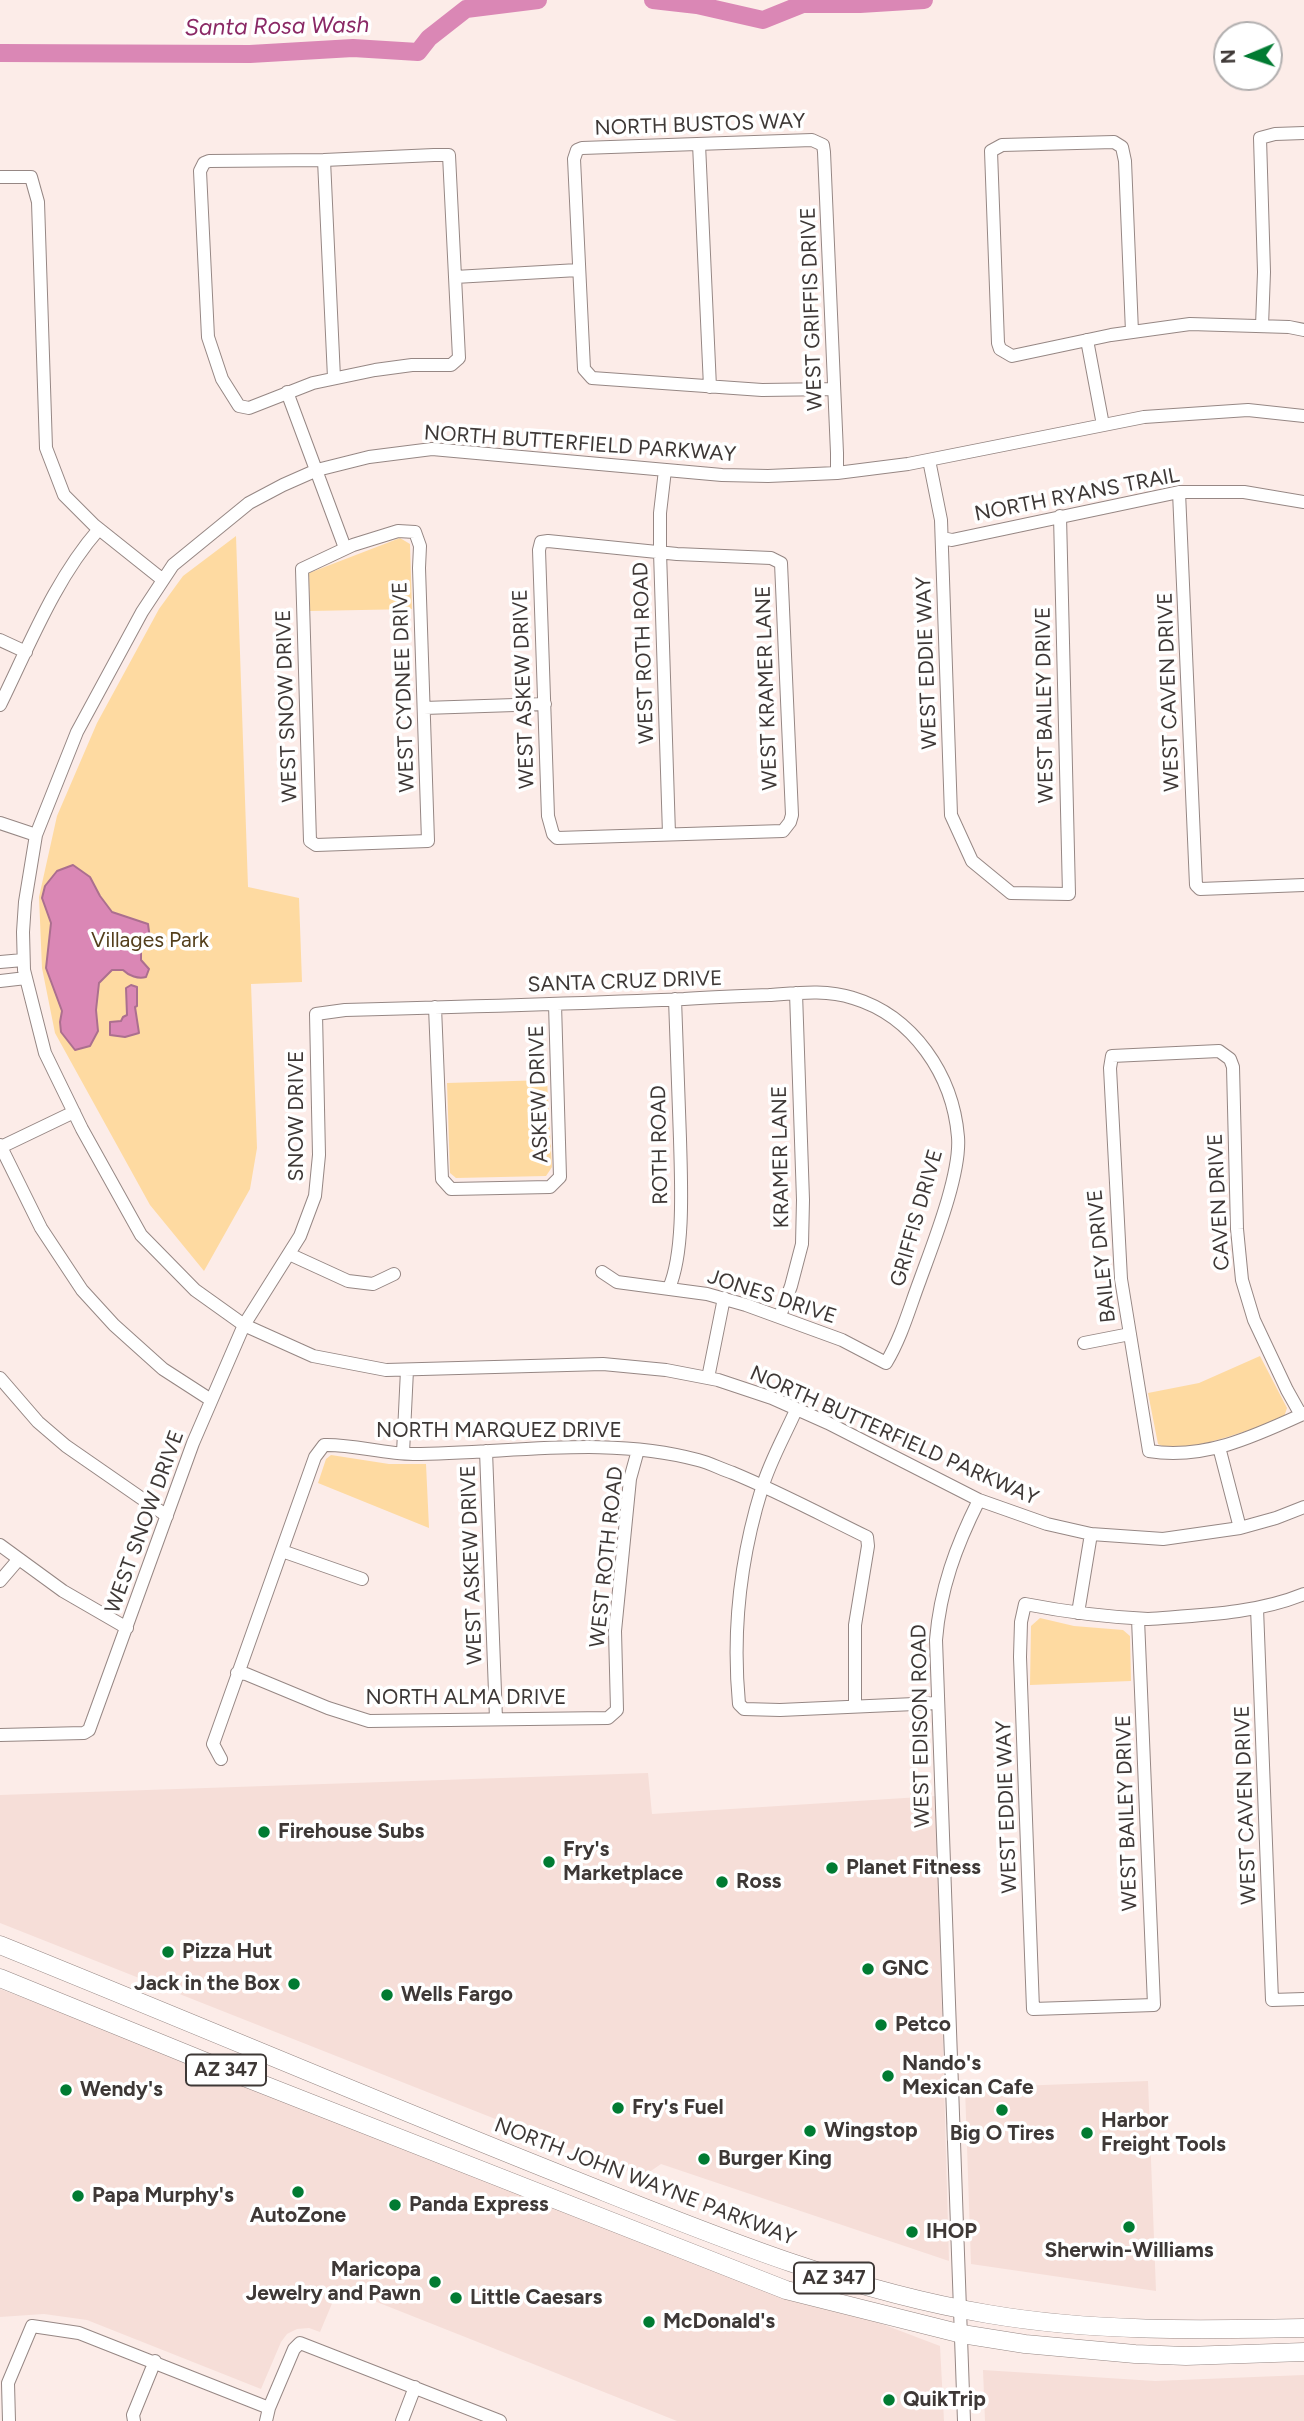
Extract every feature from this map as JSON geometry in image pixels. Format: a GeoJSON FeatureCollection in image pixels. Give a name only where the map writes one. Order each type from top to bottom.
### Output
{"type":"FeatureCollection","features":[{"type":"Feature","properties":{"kind":"highway","name":"NORTH JOHN WAYNE PARKWAY"},"geometry":{"type":"LineString","coordinates":[[0,1945],[241,2046],[711,2234],[838,2280],[961,2309],[1027,2320],[1111,2329],[1192,2331],[1304,2328]]}},
{"type":"Feature","properties":{"kind":"highway","name":"AZ 347"},"geometry":{"type":"LineString","coordinates":[[0,1979],[786,2290],[962,2334],[1085,2351],[1186,2356],[1302,2351]]}},
{"type":"Feature","properties":{"kind":"highway"},"geometry":{"type":"LineString","coordinates":[[172,2047],[177,2038],[184,2036],[241,2046]]}},
{"type":"Feature","properties":{"kind":"street"},"geometry":{"type":"LineString","coordinates":[[1262,326],[1264,272],[1260,138],[1275,134],[1304,133]]}},
{"type":"Feature","properties":{"kind":"street","name":"NORTH BUSTOS WAY"},"geometry":{"type":"LineString","coordinates":[[578,270],[577,150],[812,140],[823,145]]}},
{"type":"Feature","properties":{"kind":"street"},"geometry":{"type":"LineString","coordinates":[[1132,332],[1122,147],[1114,142],[1002,145],[991,151],[1000,349],[1012,356],[1087,340],[1190,324],[1289,327],[1304,330]]}},
{"type":"Feature","properties":{"kind":"street"},"geometry":{"type":"LineString","coordinates":[[699,144],[710,387]]}},
{"type":"Feature","properties":{"kind":"street","name":"WEST GRIFFIS DRIVE"},"geometry":{"type":"LineString","coordinates":[[823,145],[837,472]]}},
{"type":"Feature","properties":{"kind":"street"},"geometry":{"type":"LineString","coordinates":[[449,155],[459,358],[451,366],[412,365],[334,378],[287,392],[249,408],[239,406],[222,379],[208,337],[200,171],[204,163],[209,161],[324,160],[449,155]]}},
{"type":"Feature","properties":{"kind":"street"},"geometry":{"type":"LineString","coordinates":[[324,160],[334,378]]}},
{"type":"Feature","properties":{"kind":"street"},"geometry":{"type":"LineString","coordinates":[[0,177],[31,177],[38,202],[46,448],[53,470],[64,495],[99,529],[163,580]]}},
{"type":"Feature","properties":{"kind":"street"},"geometry":{"type":"LineString","coordinates":[[455,277],[578,270],[584,369],[592,378],[762,390],[834,389]]}},
{"type":"Feature","properties":{"kind":"street"},"geometry":{"type":"LineString","coordinates":[[1087,340],[1103,425]]}},
{"type":"Feature","properties":{"kind":"street"},"geometry":{"type":"LineString","coordinates":[[287,392],[345,548]]}},
{"type":"Feature","properties":{"kind":"street","name":"NORTH BUTTERFIELD PARKWAY"},"geometry":{"type":"LineString","coordinates":[[1304,416],[1248,410],[1144,417],[929,460],[837,472],[768,476],[665,470],[432,449],[369,457],[317,470],[249,503],[173,565],[142,612],[77,732],[36,835],[25,902],[23,960],[45,1053],[141,1235],[194,1290],[244,1325],[313,1356],[386,1370],[603,1364],[666,1370],[708,1378],[772,1398],[979,1500],[1047,1524],[1091,1534],[1163,1539],[1240,1528],[1304,1507]]}},
{"type":"Feature","properties":{"kind":"street","name":"WEST EDDIE WAY"},"geometry":{"type":"LineString","coordinates":[[929,460],[941,520],[951,815],[972,861]]}},
{"type":"Feature","properties":{"kind":"street","name":"WEST ROTH ROAD"},"geometry":{"type":"LineString","coordinates":[[665,470],[660,552],[669,834]]}},
{"type":"Feature","properties":{"kind":"street","name":"NORTH RYANS TRAIL"},"geometry":{"type":"LineString","coordinates":[[942,538],[952,540],[1179,492],[1244,492],[1304,502]]}},
{"type":"Feature","properties":{"kind":"street","name":"WEST CAVEN DRIVE"},"geometry":{"type":"LineString","coordinates":[[1179,492],[1196,885],[1200,889],[1304,885]]}},
{"type":"Feature","properties":{"kind":"street","name":"WEST BAILEY DRIVE"},"geometry":{"type":"LineString","coordinates":[[972,861],[1011,893],[1069,894],[1060,516]]}},
{"type":"Feature","properties":{"kind":"street"},"geometry":{"type":"LineString","coordinates":[[0,705],[70,571],[99,529]]}},
{"type":"Feature","properties":{"kind":"street","name":"WEST CYDNEE DRIVE"},"geometry":{"type":"LineString","coordinates":[[345,548],[398,531],[415,532],[420,546],[428,841]]}},
{"type":"Feature","properties":{"kind":"street","name":"WEST ASKEW DRIVE"},"geometry":{"type":"LineString","coordinates":[[660,552],[548,541],[541,542],[538,550],[548,816],[553,834],[556,838],[669,834]]}},
{"type":"Feature","properties":{"kind":"street","name":"WEST SNOW DRIVE"},"geometry":{"type":"LineString","coordinates":[[345,548],[302,569],[310,841],[316,845],[428,841]]}},
{"type":"Feature","properties":{"kind":"street","name":"WEST KRAMER LANE"},"geometry":{"type":"LineString","coordinates":[[660,552],[771,558],[781,563],[792,815],[783,831],[669,834]]}},
{"type":"Feature","properties":{"kind":"street"},"geometry":{"type":"LineString","coordinates":[[0,640],[26,652]]}},
{"type":"Feature","properties":{"kind":"street"},"geometry":{"type":"LineString","coordinates":[[424,708],[545,704]]}},
{"type":"Feature","properties":{"kind":"street"},"geometry":{"type":"LineString","coordinates":[[0,824],[36,835]]}},
{"type":"Feature","properties":{"kind":"street"},"geometry":{"type":"LineString","coordinates":[[0,962],[23,960]]}},
{"type":"Feature","properties":{"kind":"street"},"geometry":{"type":"LineString","coordinates":[[0,981],[26,978]]}},
{"type":"Feature","properties":{"kind":"street","name":"SANTA CRUZ DRIVE"},"geometry":{"type":"LineString","coordinates":[[316,1014],[345,1010],[831,992],[873,1005],[900,1022],[922,1043]]}},
{"type":"Feature","properties":{"kind":"street","name":"KRAMER LANE"},"geometry":{"type":"LineString","coordinates":[[779,1315],[791,1286],[802,1244],[796,993]]}},
{"type":"Feature","properties":{"kind":"street","name":"ROTH ROAD"},"geometry":{"type":"LineString","coordinates":[[668,1288],[672,1281],[679,1237],[682,1195],[675,999]]}},
{"type":"Feature","properties":{"kind":"street","name":"ASKEW DRIVE"},"geometry":{"type":"LineString","coordinates":[[435,1007],[441,1171],[446,1185],[457,1189],[501,1189],[550,1187],[557,1182],[561,1171],[555,1004]]}},
{"type":"Feature","properties":{"kind":"street","name":"SNOW DRIVE"},"geometry":{"type":"LineString","coordinates":[[244,1325],[300,1236],[315,1196],[319,1143],[316,1014]]}},
{"type":"Feature","properties":{"kind":"street","name":"GRIFFIS DRIVE"},"geometry":{"type":"LineString","coordinates":[[886,1363],[901,1338],[936,1235],[956,1164],[958,1139],[954,1116],[939,1070],[922,1043]]}},
{"type":"Feature","properties":{"kind":"street","name":"BAILEY DRIVE"},"geometry":{"type":"LineString","coordinates":[[1219,1447],[1164,1453],[1149,1451],[1118,1253],[1110,1068],[1112,1056],[1219,1051],[1230,1059]]}},
{"type":"Feature","properties":{"kind":"street","name":"CAVEN DRIVE"},"geometry":{"type":"LineString","coordinates":[[1230,1059],[1233,1067],[1237,1229],[1242,1280],[1254,1320],[1287,1391],[1303,1414]]}},
{"type":"Feature","properties":{"kind":"street"},"geometry":{"type":"LineString","coordinates":[[74,1112],[0,1146],[41,1228],[82,1290],[114,1325],[163,1369],[211,1400]]}},
{"type":"Feature","properties":{"kind":"street"},"geometry":{"type":"LineString","coordinates":[[289,1254],[348,1280],[373,1284],[394,1274]]}},
{"type":"Feature","properties":{"kind":"street","name":"JONES DRIVE"},"geometry":{"type":"LineString","coordinates":[[602,1272],[617,1282],[707,1293],[779,1315],[842,1340],[886,1363]]}},
{"type":"Feature","properties":{"kind":"street"},"geometry":{"type":"LineString","coordinates":[[708,1378],[724,1298]]}},
{"type":"Feature","properties":{"kind":"street","name":"WEST SNOW DRIVE"},"geometry":{"type":"LineString","coordinates":[[0,1735],[84,1733],[89,1730],[211,1400],[244,1325]]}},
{"type":"Feature","properties":{"kind":"street"},"geometry":{"type":"LineString","coordinates":[[1084,1343],[1130,1334]]}},
{"type":"Feature","properties":{"kind":"street"},"geometry":{"type":"LineString","coordinates":[[403,1453],[407,1370]]}},
{"type":"Feature","properties":{"kind":"street"},"geometry":{"type":"LineString","coordinates":[[0,1378],[38,1422],[66,1446],[167,1516]]}},
{"type":"Feature","properties":{"kind":"street"},"geometry":{"type":"LineString","coordinates":[[796,1409],[762,1485],[744,1559],[737,1604],[736,1672],[739,1704],[744,1709],[780,1710],[937,1703]]}},
{"type":"Feature","properties":{"kind":"street"},"geometry":{"type":"LineString","coordinates":[[1240,1528],[1219,1447],[1259,1434],[1303,1414]]}},
{"type":"Feature","properties":{"kind":"street","name":"NORTH MARQUEZ DRIVE"},"geometry":{"type":"LineString","coordinates":[[282,1551],[315,1457],[324,1445],[403,1453],[591,1447],[638,1450],[698,1460],[762,1485],[867,1537],[868,1546],[855,1625],[855,1706]]}},
{"type":"Feature","properties":{"kind":"street","name":"WEST ROTH ROAD"},"geometry":{"type":"LineString","coordinates":[[617,1710],[615,1631],[630,1479],[638,1450]]}},
{"type":"Feature","properties":{"kind":"street","name":"WEST ASKEW DRIVE"},"geometry":{"type":"LineString","coordinates":[[486,1451],[496,1719]]}},
{"type":"Feature","properties":{"kind":"street","name":"WEST EDISON ROAD"},"geometry":{"type":"LineString","coordinates":[[964,2421],[936,1640],[940,1602],[947,1573],[959,1540],[979,1500]]}},
{"type":"Feature","properties":{"kind":"street"},"geometry":{"type":"LineString","coordinates":[[1091,1534],[1078,1613],[1138,1619],[1210,1615],[1257,1608],[1304,1594]]}},
{"type":"Feature","properties":{"kind":"street"},"geometry":{"type":"LineString","coordinates":[[0,1545],[63,1591],[127,1628]]}},
{"type":"Feature","properties":{"kind":"street"},"geometry":{"type":"LineString","coordinates":[[221,1759],[213,1744],[282,1551],[362,1579]]}},
{"type":"Feature","properties":{"kind":"street"},"geometry":{"type":"LineString","coordinates":[[0,1581],[18,1560]]}},
{"type":"Feature","properties":{"kind":"street","name":"WEST EDDIE WAY"},"geometry":{"type":"LineString","coordinates":[[1078,1613],[1025,1604],[1021,1622],[1033,2009],[1154,2005]]}},
{"type":"Feature","properties":{"kind":"street","name":"WEST CAVEN DRIVE"},"geometry":{"type":"LineString","coordinates":[[1257,1608],[1272,2000],[1304,1999]]}},
{"type":"Feature","properties":{"kind":"street","name":"WEST BAILEY DRIVE"},"geometry":{"type":"LineString","coordinates":[[1138,1619],[1154,2005]]}},
{"type":"Feature","properties":{"kind":"street","name":"NORTH ALMA DRIVE"},"geometry":{"type":"LineString","coordinates":[[237,1673],[246,1674],[328,1708],[369,1721],[608,1718],[617,1710]]}},
{"type":"Feature","properties":{"kind":"street"},"geometry":{"type":"LineString","coordinates":[[9,2421],[4,2383],[32,2326],[79,2333],[155,2361],[267,2414],[294,2348],[300,2343],[500,2421]]}},
{"type":"Feature","properties":{"kind":"street"},"geometry":{"type":"LineString","coordinates":[[134,2421],[155,2361]]}},
{"type":"Feature","properties":{"kind":"street"},"geometry":{"type":"LineString","coordinates":[[402,2421],[415,2387]]}},
{"type":"Feature","properties":{"kind":"shaded area"},"geometry":{"type":"Polygon","coordinates":[[[73,865],[90,877],[112,912],[148,924],[150,939],[141,947],[141,960],[149,969],[146,977],[140,978],[123,970],[112,970],[99,983],[96,1010],[98,1031],[90,1046],[75,1050],[61,1032],[62,1011],[46,968],[51,923],[42,898],[45,886],[57,871],[73,865]]]}},
{"type":"Feature","properties":{"kind":"shaded area"},"geometry":{"type":"Polygon","coordinates":[[[131,985],[137,987],[135,1007],[139,1033],[125,1037],[110,1035],[110,1022],[121,1021],[127,1015],[126,988],[131,985]]]}},
{"type":"Feature","properties":{"kind":"shaded area"},"geometry":{"type":"Polygon","coordinates":[[[648,1773],[652,1814],[936,1796],[949,2261],[661,2164],[642,2177],[0,1923],[0,1795],[648,1773]]]}},
{"type":"Feature","properties":{"kind":"shaded area"},"geometry":{"type":"Polygon","coordinates":[[[0,1989],[940,2346],[944,2421],[677,2421],[339,2287],[320,2332],[309,2328],[297,2329],[287,2334],[261,2389],[87,2320],[44,2314],[0,2317],[0,1989]]]}},
{"type":"Feature","properties":{"kind":"shaded area"},"geometry":{"type":"Polygon","coordinates":[[[1148,2081],[1156,2291],[971,2264],[965,2088],[1148,2081]]]}},
{"type":"Feature","properties":{"kind":"shaded area"},"geometry":{"type":"Polygon","coordinates":[[[983,2370],[1155,2381],[1304,2375],[1304,2421],[985,2421],[983,2370]]]}},
{"type":"Feature","properties":{"kind":"green space","name":"Villages Park"},"geometry":{"type":"Polygon","coordinates":[[[236,536],[248,887],[299,898],[302,982],[251,984],[257,1148],[250,1189],[204,1271],[150,1205],[55,1033],[42,968],[39,897],[57,816],[97,723],[159,609],[183,576],[236,536]]]}},
{"type":"Feature","properties":{"kind":"green space"},"geometry":{"type":"Polygon","coordinates":[[[400,538],[410,544],[412,609],[310,611],[309,573],[400,538]]]}},
{"type":"Feature","properties":{"kind":"green space"},"geometry":{"type":"Polygon","coordinates":[[[547,1080],[552,1167],[546,1176],[456,1178],[450,1173],[447,1083],[547,1080]]]}},
{"type":"Feature","properties":{"kind":"green space"},"geometry":{"type":"Polygon","coordinates":[[[1260,1356],[1287,1408],[1284,1417],[1201,1444],[1169,1447],[1158,1444],[1148,1393],[1199,1383],[1260,1356]]]}},
{"type":"Feature","properties":{"kind":"green space"},"geometry":{"type":"Polygon","coordinates":[[[331,1455],[389,1464],[426,1464],[429,1528],[318,1483],[326,1459],[331,1455]]]}},
{"type":"Feature","properties":{"kind":"green space"},"geometry":{"type":"Polygon","coordinates":[[[1040,1618],[1074,1626],[1123,1630],[1130,1636],[1131,1681],[1030,1685],[1031,1626],[1040,1618]]]}},
{"type":"Feature","properties":{"kind":"waterway","name":"Santa Rosa Wash"},"geometry":{"type":"LineString","coordinates":[[0,53],[250,54],[353,48],[418,52],[429,38],[466,9],[538,0]]}},
{"type":"Feature","properties":{"kind":"waterway","name":"Santa Rosa Wash"},"geometry":{"type":"LineString","coordinates":[[653,0],[697,5],[763,20],[803,4],[924,0]]}},
{"type":"Feature","properties":{"kind":"place","name":"Firehouse Subs"},"geometry":{"type":"Point","coordinates":[264,1832]}},
{"type":"Feature","properties":{"kind":"place","name":"Fry's Marketplace"},"geometry":{"type":"Point","coordinates":[549,1862]}},
{"type":"Feature","properties":{"kind":"place","name":"Planet Fitness"},"geometry":{"type":"Point","coordinates":[832,1868]}},
{"type":"Feature","properties":{"kind":"place","name":"Ross"},"geometry":{"type":"Point","coordinates":[722,1882]}},
{"type":"Feature","properties":{"kind":"place","name":"Pizza Hut"},"geometry":{"type":"Point","coordinates":[168,1952]}},
{"type":"Feature","properties":{"kind":"place","name":"GNC"},"geometry":{"type":"Point","coordinates":[868,1969]}},
{"type":"Feature","properties":{"kind":"place","name":"Jack in the Box"},"geometry":{"type":"Point","coordinates":[294,1984]}},
{"type":"Feature","properties":{"kind":"place","name":"Wells Fargo"},"geometry":{"type":"Point","coordinates":[387,1995]}},
{"type":"Feature","properties":{"kind":"place","name":"Petco"},"geometry":{"type":"Point","coordinates":[881,2025]}},
{"type":"Feature","properties":{"kind":"place","name":"Nando's Mexican Cafe"},"geometry":{"type":"Point","coordinates":[888,2076]}},
{"type":"Feature","properties":{"kind":"place","name":"Wendy's"},"geometry":{"type":"Point","coordinates":[66,2090]}},
{"type":"Feature","properties":{"kind":"place","name":"Fry's Fuel"},"geometry":{"type":"Point","coordinates":[618,2108]}},
{"type":"Feature","properties":{"kind":"place","name":"Big O Tires"},"geometry":{"type":"Point","coordinates":[1002,2110]}},
{"type":"Feature","properties":{"kind":"place","name":"Wingstop"},"geometry":{"type":"Point","coordinates":[810,2131]}},
{"type":"Feature","properties":{"kind":"place","name":"Harbor Freight Tools"},"geometry":{"type":"Point","coordinates":[1087,2133]}},
{"type":"Feature","properties":{"kind":"place","name":"Burger King"},"geometry":{"type":"Point","coordinates":[704,2159]}},
{"type":"Feature","properties":{"kind":"place","name":"AutoZone"},"geometry":{"type":"Point","coordinates":[298,2192]}},
{"type":"Feature","properties":{"kind":"place","name":"Papa Murphy's"},"geometry":{"type":"Point","coordinates":[78,2196]}},
{"type":"Feature","properties":{"kind":"place","name":"Panda Express"},"geometry":{"type":"Point","coordinates":[395,2205]}},
{"type":"Feature","properties":{"kind":"place","name":"Sherwin-Williams"},"geometry":{"type":"Point","coordinates":[1129,2227]}},
{"type":"Feature","properties":{"kind":"place","name":"IHOP"},"geometry":{"type":"Point","coordinates":[912,2232]}},
{"type":"Feature","properties":{"kind":"place","name":"Maricopa Jewelry and Pawn"},"geometry":{"type":"Point","coordinates":[435,2282]}},
{"type":"Feature","properties":{"kind":"place","name":"Little Caesars"},"geometry":{"type":"Point","coordinates":[456,2298]}},
{"type":"Feature","properties":{"kind":"place","name":"McDonald's"},"geometry":{"type":"Point","coordinates":[649,2322]}},
{"type":"Feature","properties":{"kind":"place","name":"QuikTrip"},"geometry":{"type":"Point","coordinates":[889,2400]}}]}
